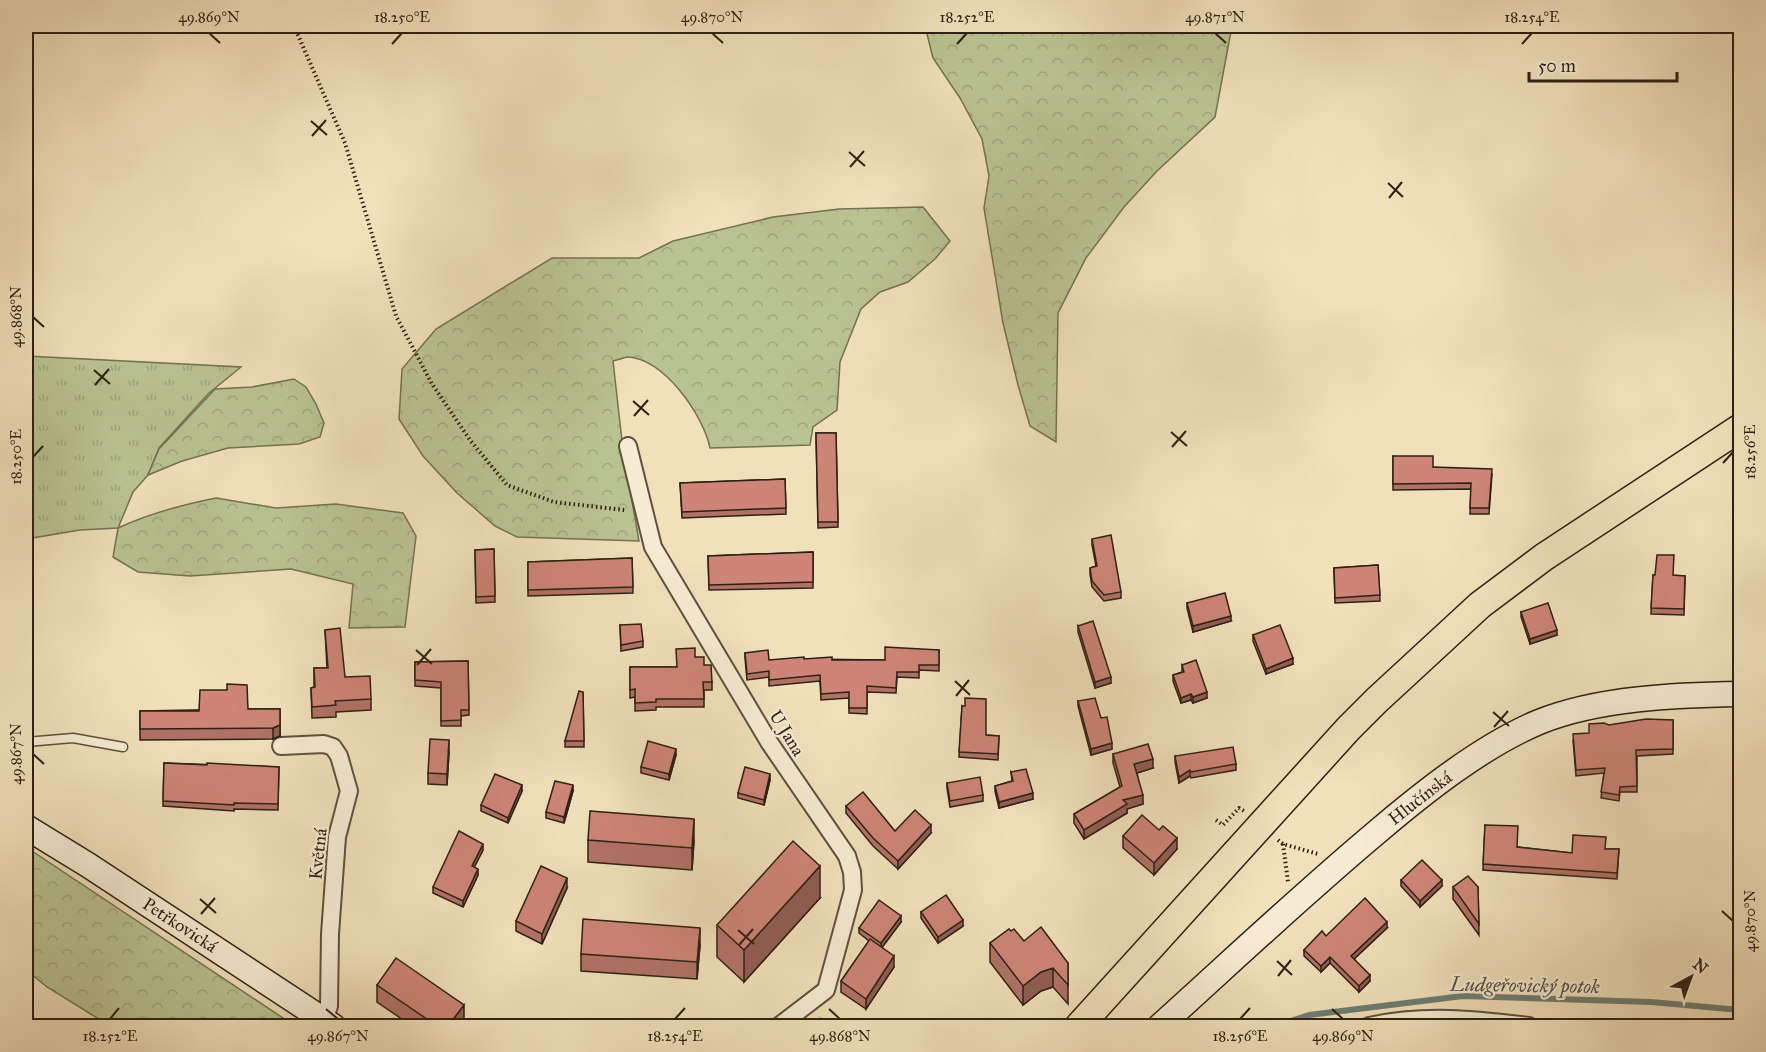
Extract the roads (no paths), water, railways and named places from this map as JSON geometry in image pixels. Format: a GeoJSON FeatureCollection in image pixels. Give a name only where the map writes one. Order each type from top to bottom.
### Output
{"type":"FeatureCollection","features":[{"type":"Feature","properties":{"kind":"main road"},"geometry":{"type":"LineString","coordinates":[[1079,1026],[1348,729],[1480,605],[1544,557],[1740,428]]}},
{"type":"Feature","properties":{"kind":"street","name":"U Jana"},"geometry":{"type":"LineString","coordinates":[[628,446],[653,548],[769,742],[847,856],[852,872],[853,890],[826,990],[780,1026]]}},
{"type":"Feature","properties":{"kind":"street","name":"Hlučínská"},"geometry":{"type":"LineString","coordinates":[[1160,1026],[1342,861],[1413,802],[1489,749],[1539,722],[1583,709],[1670,695],[1740,694]]}},
{"type":"Feature","properties":{"kind":"street","name":"Květná"},"geometry":{"type":"LineString","coordinates":[[281,746],[324,744],[333,747],[339,756],[349,791],[337,837],[330,934],[329,1023]]}},
{"type":"Feature","properties":{"kind":"street","name":"Petřkovická"},"geometry":{"type":"LineString","coordinates":[[26,827],[79,858],[329,1023]]}},
{"type":"Feature","properties":{"kind":"street"},"geometry":{"type":"LineString","coordinates":[[1369,1026],[1422,1018],[1529,1026]]}},
{"type":"Feature","properties":{"kind":"lane"},"geometry":{"type":"LineString","coordinates":[[26,742],[73,738],[123,747]]}},
{"type":"Feature","properties":{"kind":"waterway","name":"Ludgeřovický potok"},"geometry":{"type":"LineString","coordinates":[[1276,1026],[1309,1015],[1463,996],[1651,1002],[1740,1010]]}}]}
